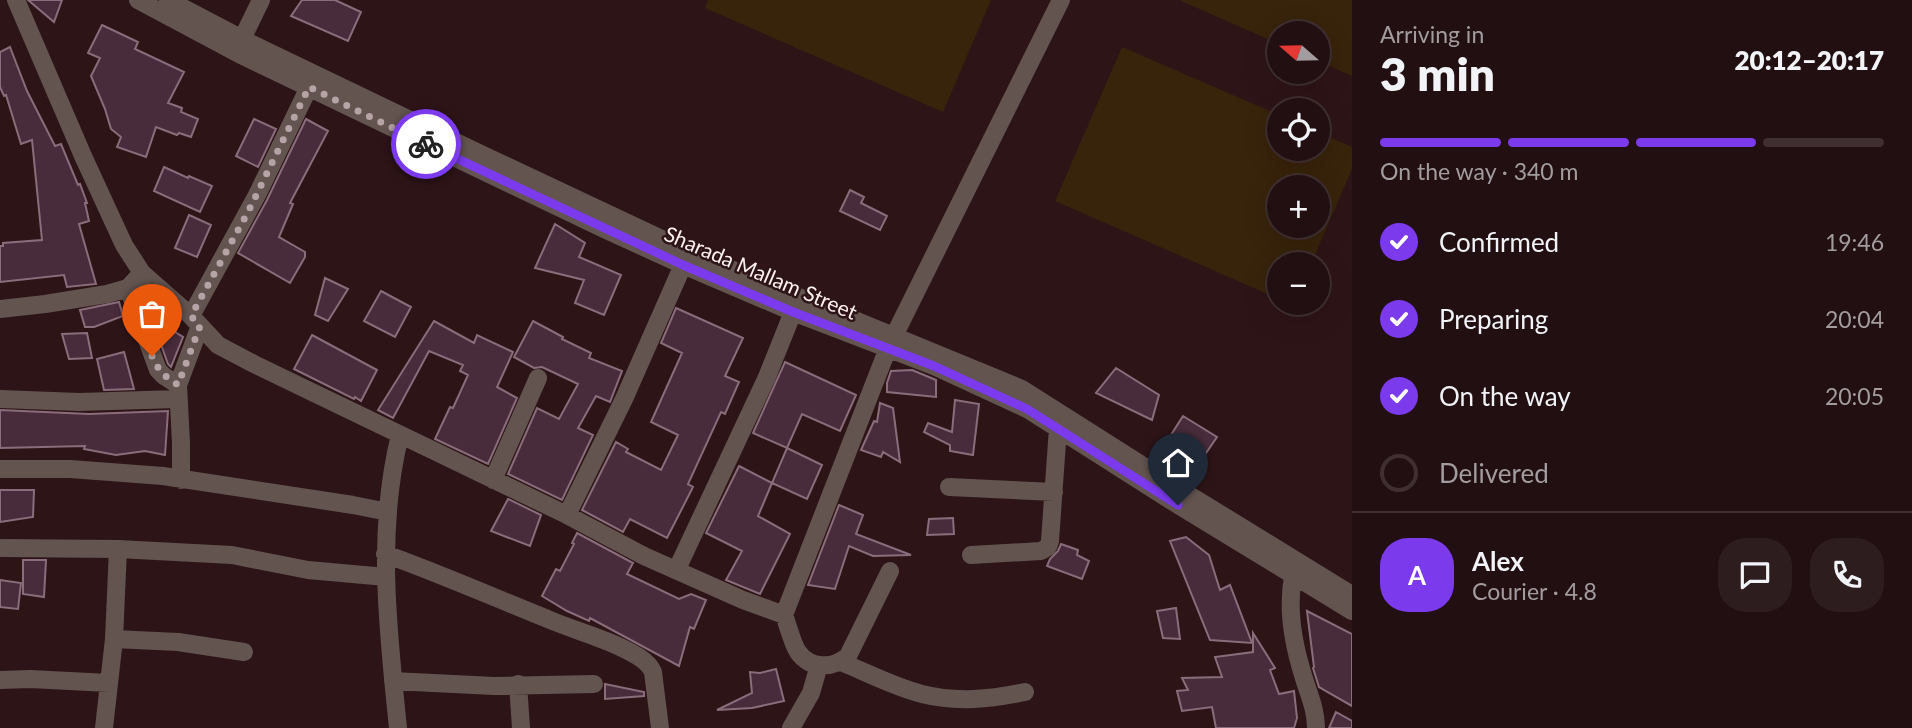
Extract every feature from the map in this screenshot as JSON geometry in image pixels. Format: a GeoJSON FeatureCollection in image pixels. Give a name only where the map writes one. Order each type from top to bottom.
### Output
{"type":"FeatureCollection","features":[{"type":"Feature","properties":{"kind":"street"},"geometry":{"type":"LineString","coordinates":[[16,0],[124,245],[142,273],[218,345],[567,515],[644,556],[784,615]]}},
{"type":"Feature","properties":{"kind":"street","name":"Sharada Mallam Street"},"geometry":{"type":"LineString","coordinates":[[138,0],[205,37],[474,168],[683,265],[793,312],[891,342],[1022,389],[1352,595]]}},
{"type":"Feature","properties":{"kind":"street","name":"Sharada Mallam Street"},"geometry":{"type":"LineString","coordinates":[[169,0],[493,160],[676,246],[799,298],[1027,409],[1293,577],[1352,611]]}},
{"type":"Feature","properties":{"kind":"street"},"geometry":{"type":"LineString","coordinates":[[242,38],[261,0]]}},
{"type":"Feature","properties":{"kind":"street"},"geometry":{"type":"LineString","coordinates":[[890,571],[848,656],[834,665],[819,665],[799,654],[784,615],[891,342],[1061,0]]}},
{"type":"Feature","properties":{"kind":"street"},"geometry":{"type":"LineString","coordinates":[[181,480],[178,392],[195,321],[309,87]]}},
{"type":"Feature","properties":{"kind":"street"},"geometry":{"type":"LineString","coordinates":[[567,515],[624,399],[683,265]]}},
{"type":"Feature","properties":{"kind":"street"},"geometry":{"type":"LineString","coordinates":[[0,309],[107,295],[128,288],[142,273]]}},
{"type":"Feature","properties":{"kind":"street"},"geometry":{"type":"LineString","coordinates":[[128,288],[158,370],[178,392]]}},
{"type":"Feature","properties":{"kind":"street"},"geometry":{"type":"LineString","coordinates":[[677,569],[767,377],[793,312]]}},
{"type":"Feature","properties":{"kind":"street"},"geometry":{"type":"LineString","coordinates":[[492,480],[538,379]]}},
{"type":"Feature","properties":{"kind":"street"},"geometry":{"type":"LineString","coordinates":[[0,398],[79,402],[178,392]]}},
{"type":"Feature","properties":{"kind":"street"},"geometry":{"type":"LineString","coordinates":[[971,555],[1041,551],[1048,547],[1058,428]]}},
{"type":"Feature","properties":{"kind":"street"},"geometry":{"type":"LineString","coordinates":[[398,728],[385,554],[394,461],[400,435]]}},
{"type":"Feature","properties":{"kind":"street"},"geometry":{"type":"LineString","coordinates":[[0,469],[69,469],[163,476],[388,512]]}},
{"type":"Feature","properties":{"kind":"street"},"geometry":{"type":"LineString","coordinates":[[949,487],[1054,492]]}},
{"type":"Feature","properties":{"kind":"street"},"geometry":{"type":"LineString","coordinates":[[0,548],[118,549],[232,555],[308,570],[386,577]]}},
{"type":"Feature","properties":{"kind":"street"},"geometry":{"type":"LineString","coordinates":[[104,728],[114,639],[118,549]]}},
{"type":"Feature","properties":{"kind":"street"},"geometry":{"type":"LineString","coordinates":[[385,554],[449,577],[638,656],[653,672],[660,728]]}},
{"type":"Feature","properties":{"kind":"street"},"geometry":{"type":"LineString","coordinates":[[1293,577],[1290,599],[1292,625],[1314,709],[1316,728]]}},
{"type":"Feature","properties":{"kind":"street"},"geometry":{"type":"LineString","coordinates":[[114,639],[178,642],[244,652]]}},
{"type":"Feature","properties":{"kind":"street"},"geometry":{"type":"LineString","coordinates":[[841,662],[921,694],[947,699],[976,699],[1025,692]]}},
{"type":"Feature","properties":{"kind":"street"},"geometry":{"type":"LineString","coordinates":[[791,728],[811,693],[819,665]]}},
{"type":"Feature","properties":{"kind":"street"},"geometry":{"type":"LineString","coordinates":[[0,680],[109,683]]}},
{"type":"Feature","properties":{"kind":"street"},"geometry":{"type":"LineString","coordinates":[[393,681],[462,685],[594,684]]}},
{"type":"Feature","properties":{"kind":"street"},"geometry":{"type":"LineString","coordinates":[[519,684],[521,728]]}},
{"type":"Feature","properties":{"kind":"shaded area"},"geometry":{"type":"Polygon","coordinates":[[[708,0],[991,0],[943,112],[705,8],[708,0]]]}},
{"type":"Feature","properties":{"kind":"shaded area"},"geometry":{"type":"Polygon","coordinates":[[[1179,0],[1352,0],[1352,76],[1330,66],[1330,21],[1267,21],[1267,39],[1179,0]]]}},
{"type":"Feature","properties":{"kind":"shaded area"},"geometry":{"type":"Polygon","coordinates":[[[1122,47],[1267,110],[1267,161],[1330,161],[1330,137],[1352,147],[1352,169],[1330,220],[1330,175],[1267,175],[1267,238],[1322,238],[1316,252],[1267,252],[1267,294],[1055,201],[1122,47]]]}},
{"type":"Feature","properties":{"kind":"building"},"geometry":{"type":"Polygon","coordinates":[[[28,0],[62,0],[54,22],[28,0]]]}},
{"type":"Feature","properties":{"kind":"building"},"geometry":{"type":"Polygon","coordinates":[[[302,0],[335,0],[361,12],[348,41],[291,16],[302,0]]]}},
{"type":"Feature","properties":{"kind":"building"},"geometry":{"type":"Polygon","coordinates":[[[102,25],[138,42],[135,49],[184,72],[168,103],[182,108],[181,112],[198,119],[191,137],[156,127],[146,157],[117,147],[121,137],[111,129],[91,76],[100,58],[88,53],[102,25]]]}},
{"type":"Feature","properties":{"kind":"building"},"geometry":{"type":"Polygon","coordinates":[[[10,47],[27,91],[55,146],[61,144],[87,203],[89,221],[79,224],[96,284],[67,287],[64,275],[0,282],[0,246],[3,246],[3,243],[42,240],[32,140],[21,144],[6,95],[4,96],[0,87],[0,52],[10,47]]]}},
{"type":"Feature","properties":{"kind":"building"},"geometry":{"type":"Polygon","coordinates":[[[254,119],[276,129],[258,167],[236,156],[254,119]]]}},
{"type":"Feature","properties":{"kind":"building"},"geometry":{"type":"Polygon","coordinates":[[[306,119],[328,131],[290,203],[293,204],[279,237],[305,252],[305,257],[290,283],[238,253],[306,119]]]}},
{"type":"Feature","properties":{"kind":"building"},"geometry":{"type":"Polygon","coordinates":[[[164,167],[212,186],[200,212],[154,191],[164,167]]]}},
{"type":"Feature","properties":{"kind":"building"},"geometry":{"type":"Polygon","coordinates":[[[850,190],[864,197],[861,203],[887,216],[880,230],[840,211],[850,190]]]}},
{"type":"Feature","properties":{"kind":"building"},"geometry":{"type":"Polygon","coordinates":[[[189,215],[211,225],[197,257],[175,248],[189,215]]]}},
{"type":"Feature","properties":{"kind":"building"},"geometry":{"type":"Polygon","coordinates":[[[555,224],[585,243],[579,257],[621,275],[604,315],[575,303],[584,280],[535,268],[555,224]]]}},
{"type":"Feature","properties":{"kind":"building"},"geometry":{"type":"Polygon","coordinates":[[[325,278],[348,289],[328,321],[315,315],[325,278]]]}},
{"type":"Feature","properties":{"kind":"building"},"geometry":{"type":"Polygon","coordinates":[[[381,291],[411,307],[395,337],[364,321],[381,291]]]}},
{"type":"Feature","properties":{"kind":"building"},"geometry":{"type":"Polygon","coordinates":[[[119,302],[123,316],[94,327],[85,327],[80,310],[119,302]]]}},
{"type":"Feature","properties":{"kind":"building"},"geometry":{"type":"Polygon","coordinates":[[[676,308],[743,338],[725,376],[739,382],[725,414],[721,412],[688,484],[693,487],[667,538],[630,519],[623,532],[582,510],[616,442],[628,449],[626,452],[661,470],[678,435],[651,422],[682,353],[661,343],[676,308]]]}},
{"type":"Feature","properties":{"kind":"building"},"geometry":{"type":"Polygon","coordinates":[[[434,321],[474,343],[477,335],[513,352],[497,387],[517,398],[488,464],[435,439],[468,375],[460,371],[463,365],[429,351],[393,418],[378,410],[434,321]]]}},
{"type":"Feature","properties":{"kind":"building"},"geometry":{"type":"Polygon","coordinates":[[[533,321],[591,353],[589,358],[622,371],[610,402],[596,396],[578,428],[593,435],[562,500],[508,474],[537,408],[559,419],[578,384],[542,367],[534,368],[514,357],[533,321]]]}},
{"type":"Feature","properties":{"kind":"building"},"geometry":{"type":"Polygon","coordinates":[[[162,324],[183,337],[171,367],[155,328],[162,324]]]}},
{"type":"Feature","properties":{"kind":"building"},"geometry":{"type":"Polygon","coordinates":[[[87,333],[92,358],[69,359],[62,334],[87,333]]]}},
{"type":"Feature","properties":{"kind":"building"},"geometry":{"type":"Polygon","coordinates":[[[312,335],[377,370],[361,401],[294,369],[312,335]]]}},
{"type":"Feature","properties":{"kind":"building"},"geometry":{"type":"Polygon","coordinates":[[[124,352],[134,389],[104,390],[97,359],[124,352]]]}},
{"type":"Feature","properties":{"kind":"building"},"geometry":{"type":"Polygon","coordinates":[[[785,362],[856,395],[840,431],[802,414],[787,448],[753,433],[785,362]]]}},
{"type":"Feature","properties":{"kind":"building"},"geometry":{"type":"Polygon","coordinates":[[[1116,368],[1159,395],[1152,420],[1096,393],[1116,368]]]}},
{"type":"Feature","properties":{"kind":"building"},"geometry":{"type":"Polygon","coordinates":[[[912,370],[936,380],[936,397],[887,392],[891,371],[912,370]]]}},
{"type":"Feature","properties":{"kind":"building"},"geometry":{"type":"Polygon","coordinates":[[[955,400],[979,404],[973,455],[950,451],[950,445],[924,432],[928,423],[952,432],[955,400]]]}},
{"type":"Feature","properties":{"kind":"building"},"geometry":{"type":"Polygon","coordinates":[[[880,403],[893,408],[900,462],[883,452],[881,457],[861,450],[874,421],[877,422],[880,403]]]}},
{"type":"Feature","properties":{"kind":"building"},"geometry":{"type":"Polygon","coordinates":[[[0,410],[89,414],[168,411],[165,455],[145,451],[116,455],[84,449],[85,446],[0,448],[0,410]]]}},
{"type":"Feature","properties":{"kind":"building"},"geometry":{"type":"Polygon","coordinates":[[[1183,416],[1217,437],[1202,459],[1169,438],[1183,416]]]}},
{"type":"Feature","properties":{"kind":"building"},"geometry":{"type":"Polygon","coordinates":[[[787,448],[822,465],[807,499],[772,483],[787,448]]]}},
{"type":"Feature","properties":{"kind":"building"},"geometry":{"type":"Polygon","coordinates":[[[739,466],[772,483],[758,516],[790,534],[760,594],[726,580],[742,551],[706,533],[739,466]]]}},
{"type":"Feature","properties":{"kind":"building"},"geometry":{"type":"Polygon","coordinates":[[[0,490],[34,490],[33,517],[0,522],[0,490]]]}},
{"type":"Feature","properties":{"kind":"building"},"geometry":{"type":"Polygon","coordinates":[[[508,499],[541,515],[530,546],[491,531],[508,499]]]}},
{"type":"Feature","properties":{"kind":"building"},"geometry":{"type":"Polygon","coordinates":[[[839,505],[863,515],[856,534],[911,555],[873,556],[849,546],[835,589],[808,585],[839,505]]]}},
{"type":"Feature","properties":{"kind":"building"},"geometry":{"type":"Polygon","coordinates":[[[953,518],[954,534],[927,535],[929,519],[953,518]]]}},
{"type":"Feature","properties":{"kind":"building"},"geometry":{"type":"Polygon","coordinates":[[[577,533],[633,563],[627,574],[679,599],[691,594],[706,600],[694,629],[690,627],[679,666],[590,618],[589,621],[567,611],[542,596],[556,569],[560,571],[577,533]]]}},
{"type":"Feature","properties":{"kind":"building"},"geometry":{"type":"Polygon","coordinates":[[[1186,537],[1209,555],[1220,590],[1230,585],[1252,643],[1210,640],[1170,541],[1186,537]]]}},
{"type":"Feature","properties":{"kind":"building"},"geometry":{"type":"Polygon","coordinates":[[[1061,544],[1078,550],[1077,555],[1089,561],[1082,579],[1047,566],[1061,544]]]}},
{"type":"Feature","properties":{"kind":"building"},"geometry":{"type":"Polygon","coordinates":[[[23,560],[46,560],[44,597],[23,594],[23,560]]]}},
{"type":"Feature","properties":{"kind":"building"},"geometry":{"type":"Polygon","coordinates":[[[0,580],[21,583],[18,609],[0,607],[0,580]]]}},
{"type":"Feature","properties":{"kind":"building"},"geometry":{"type":"Polygon","coordinates":[[[1176,608],[1180,639],[1163,638],[1157,611],[1176,608]]]}},
{"type":"Feature","properties":{"kind":"building"},"geometry":{"type":"Polygon","coordinates":[[[1307,611],[1352,634],[1352,706],[1319,687],[1313,668],[1307,611]]]}},
{"type":"Feature","properties":{"kind":"building"},"geometry":{"type":"Polygon","coordinates":[[[1253,633],[1275,668],[1270,670],[1279,694],[1294,691],[1297,718],[1294,728],[1216,728],[1212,707],[1182,711],[1177,691],[1188,690],[1182,678],[1222,677],[1215,657],[1253,652],[1253,633]]]}},
{"type":"Feature","properties":{"kind":"building"},"geometry":{"type":"Polygon","coordinates":[[[776,669],[784,701],[752,708],[717,710],[752,693],[750,672],[760,673],[776,669]]]}},
{"type":"Feature","properties":{"kind":"building"},"geometry":{"type":"Polygon","coordinates":[[[605,684],[644,692],[644,696],[605,699],[605,684]]]}},
{"type":"Feature","properties":{"kind":"building"},"geometry":{"type":"Polygon","coordinates":[[[1336,712],[1352,721],[1352,728],[1329,728],[1336,712]]]}},
{"type":"Feature","properties":{"kind":"way so far"},"geometry":{"type":"LineString","coordinates":[[152,356],[158,370],[178,385],[200,326],[191,316],[230,247],[309,87],[426,144]]}},
{"type":"Feature","properties":{"kind":"route"},"geometry":{"type":"LineString","coordinates":[[426,144],[683,265],[793,312],[934,366],[1027,409],[1178,505]]}}]}
